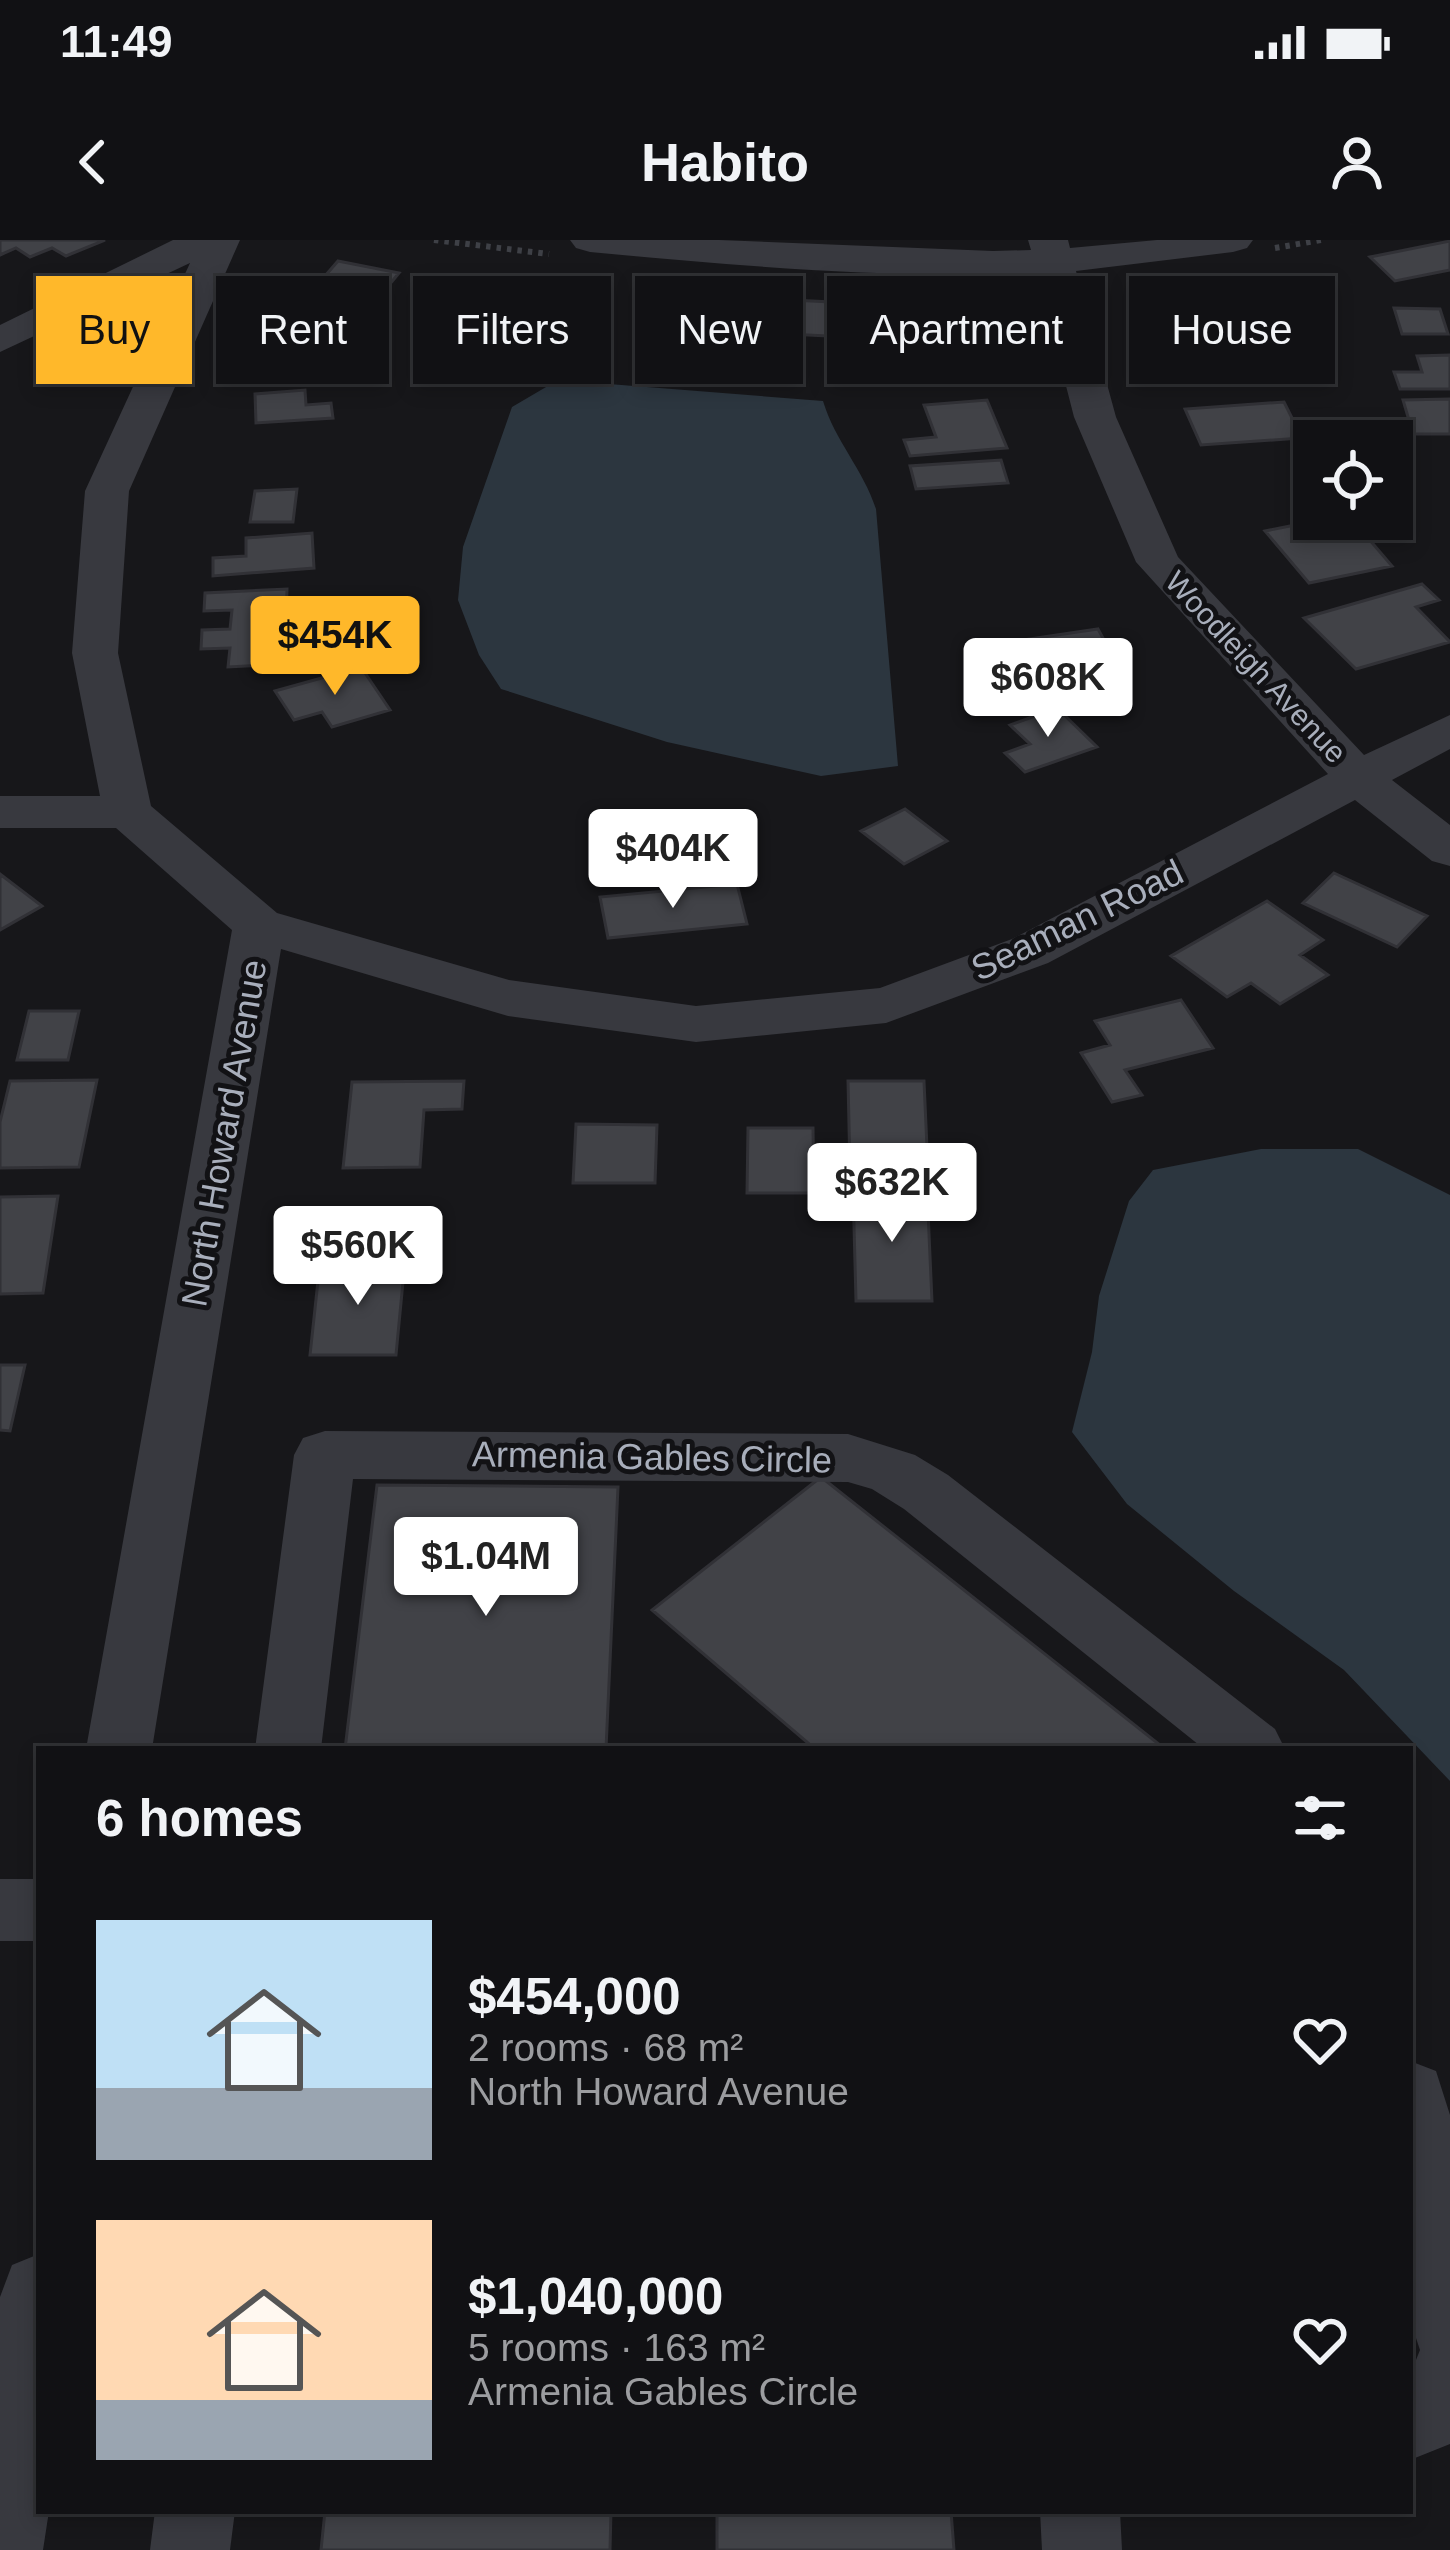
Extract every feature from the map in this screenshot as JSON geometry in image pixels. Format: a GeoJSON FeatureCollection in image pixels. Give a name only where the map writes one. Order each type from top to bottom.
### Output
{"type":"FeatureCollection","features":[{"type":"Feature","properties":{"kind":"street"},"geometry":{"type":"LineString","coordinates":[[0,340],[140,275],[202,240]]}},
{"type":"Feature","properties":{"kind":"street"},"geometry":{"type":"LineString","coordinates":[[0,812],[128,812],[95,653],[107,491],[220,240]]}},
{"type":"Feature","properties":{"kind":"street"},"geometry":{"type":"LineString","coordinates":[[590,240],[714,246],[886,263],[1233,240]]}},
{"type":"Feature","properties":{"kind":"street","name":"Woodleigh Avenue"},"geometry":{"type":"LineString","coordinates":[[1050,251],[1095,417],[1158,562],[1356,776],[1450,850]]}},
{"type":"Feature","properties":{"kind":"street","name":"Seaman Road"},"geometry":{"type":"LineString","coordinates":[[259,926],[508,998],[696,1024],[886,1005],[1030,950],[1450,730]]}},
{"type":"Feature","properties":{"kind":"street","name":"North Howard Avenue"},"geometry":{"type":"LineString","coordinates":[[120,1746],[259,926],[128,812]]}},
{"type":"Feature","properties":{"kind":"street","name":"Armenia Gables Circle"},"geometry":{"type":"LineString","coordinates":[[288,1746],[325,1455],[348,1455],[848,1458],[893,1472],[944,1506],[1248,1746]]}},
{"type":"Feature","properties":{"kind":"street"},"geometry":{"type":"LineString","coordinates":[[0,1910],[36,1910]]}},
{"type":"Feature","properties":{"kind":"street"},"geometry":{"type":"LineString","coordinates":[[1413,2113],[1450,2330]]}},
{"type":"Feature","properties":{"kind":"street"},"geometry":{"type":"LineString","coordinates":[[3,2550],[36,2313]]}},
{"type":"Feature","properties":{"kind":"street"},"geometry":{"type":"LineString","coordinates":[[1413,2420],[1436,2410],[1450,2372]]}},
{"type":"Feature","properties":{"kind":"street"},"geometry":{"type":"LineString","coordinates":[[190,2550],[195,2514]]}},
{"type":"Feature","properties":{"kind":"street"},"geometry":{"type":"LineString","coordinates":[[1080,2514],[1082,2550]]}},
{"type":"Feature","properties":{"kind":"shaded area"},"geometry":{"type":"Polygon","coordinates":[[[551,384],[823,401],[876,509],[898,766],[821,776],[667,742],[501,689],[479,655],[458,600],[463,547],[512,407],[551,384]]]}},
{"type":"Feature","properties":{"kind":"shaded area"},"geometry":{"type":"Polygon","coordinates":[[[1261,1149],[1358,1149],[1450,1195],[1450,1781],[1344,1670],[1234,1591],[1127,1504],[1072,1432],[1092,1352],[1099,1296],[1129,1201],[1153,1170],[1261,1149]]]}},
{"type":"Feature","properties":{"kind":"building"},"geometry":{"type":"Polygon","coordinates":[[[0,240],[105,240],[66,256],[52,248],[30,257],[16,248],[0,255],[0,240]]]}},
{"type":"Feature","properties":{"kind":"building"},"geometry":{"type":"Polygon","coordinates":[[[1450,241],[1450,270],[1395,281],[1370,257],[1450,241]]]}},
{"type":"Feature","properties":{"kind":"building"},"geometry":{"type":"Polygon","coordinates":[[[338,261],[399,273],[389,285],[389,276],[325,276],[338,261]]]}},
{"type":"Feature","properties":{"kind":"building"},"geometry":{"type":"Polygon","coordinates":[[[803,301],[827,302],[827,336],[803,335],[803,301]]]}},
{"type":"Feature","properties":{"kind":"building"},"geometry":{"type":"Polygon","coordinates":[[[1394,308],[1440,309],[1448,334],[1402,334],[1394,308]]]}},
{"type":"Feature","properties":{"kind":"building"},"geometry":{"type":"Polygon","coordinates":[[[1450,355],[1450,389],[1400,389],[1394,372],[1422,372],[1417,356],[1450,355]]]}},
{"type":"Feature","properties":{"kind":"building"},"geometry":{"type":"Polygon","coordinates":[[[305,390],[306,405],[331,403],[333,418],[256,423],[255,394],[305,390]]]}},
{"type":"Feature","properties":{"kind":"building"},"geometry":{"type":"Polygon","coordinates":[[[1450,399],[1450,434],[1413,434],[1413,420],[1409,420],[1403,400],[1450,399]]]}},
{"type":"Feature","properties":{"kind":"building"},"geometry":{"type":"Polygon","coordinates":[[[987,400],[1007,448],[910,456],[904,440],[936,437],[924,405],[987,400]]]}},
{"type":"Feature","properties":{"kind":"building"},"geometry":{"type":"Polygon","coordinates":[[[1284,402],[1293,420],[1293,439],[1201,445],[1185,409],[1284,402]]]}},
{"type":"Feature","properties":{"kind":"building"},"geometry":{"type":"Polygon","coordinates":[[[1001,460],[1008,483],[916,489],[910,466],[1001,460]]]}},
{"type":"Feature","properties":{"kind":"building"},"geometry":{"type":"Polygon","coordinates":[[[297,489],[293,522],[250,522],[255,491],[297,489]]]}},
{"type":"Feature","properties":{"kind":"building"},"geometry":{"type":"Polygon","coordinates":[[[1293,525],[1293,540],[1370,540],[1392,566],[1309,583],[1265,531],[1293,525]]]}},
{"type":"Feature","properties":{"kind":"building"},"geometry":{"type":"Polygon","coordinates":[[[312,533],[314,568],[213,576],[213,558],[246,556],[246,538],[312,533]]]}},
{"type":"Feature","properties":{"kind":"building"},"geometry":{"type":"Polygon","coordinates":[[[1422,584],[1439,600],[1416,607],[1450,642],[1356,669],[1304,618],[1422,584]]]}},
{"type":"Feature","properties":{"kind":"building"},"geometry":{"type":"Polygon","coordinates":[[[287,589],[285,664],[228,667],[230,648],[201,649],[202,630],[230,629],[232,610],[204,611],[205,593],[287,589]]]}},
{"type":"Feature","properties":{"kind":"building"},"geometry":{"type":"Polygon","coordinates":[[[373,623],[388,646],[342,659],[327,635],[373,623]]]}},
{"type":"Feature","properties":{"kind":"building"},"geometry":{"type":"Polygon","coordinates":[[[1098,629],[1126,680],[1066,689],[1057,671],[1027,676],[1009,642],[1098,629]]]}},
{"type":"Feature","properties":{"kind":"building"},"geometry":{"type":"Polygon","coordinates":[[[361,667],[390,710],[332,727],[322,712],[294,720],[275,691],[361,667]]]}},
{"type":"Feature","properties":{"kind":"building"},"geometry":{"type":"Polygon","coordinates":[[[1057,708],[1097,747],[1025,772],[1005,753],[1030,744],[1010,725],[1057,708]]]}},
{"type":"Feature","properties":{"kind":"building"},"geometry":{"type":"Polygon","coordinates":[[[905,809],[947,841],[904,864],[861,831],[905,809]]]}},
{"type":"Feature","properties":{"kind":"building"},"geometry":{"type":"Polygon","coordinates":[[[1334,873],[1427,916],[1397,947],[1303,903],[1334,873]]]}},
{"type":"Feature","properties":{"kind":"building"},"geometry":{"type":"Polygon","coordinates":[[[0,874],[42,906],[0,930],[0,874]]]}},
{"type":"Feature","properties":{"kind":"building"},"geometry":{"type":"Polygon","coordinates":[[[737,884],[747,924],[608,938],[600,897],[737,884]]]}},
{"type":"Feature","properties":{"kind":"building"},"geometry":{"type":"Polygon","coordinates":[[[1267,901],[1323,940],[1300,955],[1328,975],[1280,1004],[1251,983],[1227,997],[1171,956],[1267,901]]]}},
{"type":"Feature","properties":{"kind":"building"},"geometry":{"type":"Polygon","coordinates":[[[1181,1000],[1213,1048],[1125,1070],[1142,1095],[1112,1102],[1081,1053],[1110,1045],[1095,1021],[1181,1000]]]}},
{"type":"Feature","properties":{"kind":"building"},"geometry":{"type":"Polygon","coordinates":[[[29,1011],[79,1011],[68,1060],[17,1060],[29,1011]]]}},
{"type":"Feature","properties":{"kind":"building"},"geometry":{"type":"Polygon","coordinates":[[[97,1080],[79,1167],[0,1168],[0,1122],[10,1081],[97,1080]]]}},
{"type":"Feature","properties":{"kind":"building"},"geometry":{"type":"Polygon","coordinates":[[[464,1081],[462,1109],[424,1110],[420,1167],[343,1168],[352,1082],[464,1081]]]}},
{"type":"Feature","properties":{"kind":"building"},"geometry":{"type":"Polygon","coordinates":[[[848,1081],[924,1081],[928,1170],[850,1170],[848,1081]]]}},
{"type":"Feature","properties":{"kind":"building"},"geometry":{"type":"Polygon","coordinates":[[[576,1124],[657,1125],[655,1183],[573,1183],[576,1124]]]}},
{"type":"Feature","properties":{"kind":"building"},"geometry":{"type":"Polygon","coordinates":[[[748,1128],[813,1128],[814,1193],[747,1193],[748,1128]]]}},
{"type":"Feature","properties":{"kind":"building"},"geometry":{"type":"Polygon","coordinates":[[[853,1189],[927,1189],[932,1301],[856,1301],[853,1189]]]}},
{"type":"Feature","properties":{"kind":"building"},"geometry":{"type":"Polygon","coordinates":[[[58,1196],[43,1293],[0,1294],[0,1197],[58,1196]]]}},
{"type":"Feature","properties":{"kind":"building"},"geometry":{"type":"Polygon","coordinates":[[[405,1261],[396,1355],[310,1355],[320,1262],[405,1261]]]}},
{"type":"Feature","properties":{"kind":"building"},"geometry":{"type":"Polygon","coordinates":[[[0,1365],[25,1365],[10,1431],[0,1430],[0,1365]]]}},
{"type":"Feature","properties":{"kind":"building"},"geometry":{"type":"Polygon","coordinates":[[[821,1477],[1161,1746],[811,1746],[652,1610],[821,1477]]]}},
{"type":"Feature","properties":{"kind":"building"},"geometry":{"type":"Polygon","coordinates":[[[377,1485],[618,1487],[606,1746],[345,1746],[377,1485]]]}},
{"type":"Feature","properties":{"kind":"building"},"geometry":{"type":"Polygon","coordinates":[[[325,2514],[611,2514],[610,2550],[321,2550],[325,2514]]]}},
{"type":"Feature","properties":{"kind":"building"},"geometry":{"type":"Polygon","coordinates":[[[717,2514],[951,2514],[954,2550],[717,2550],[717,2514]]]}}]}
